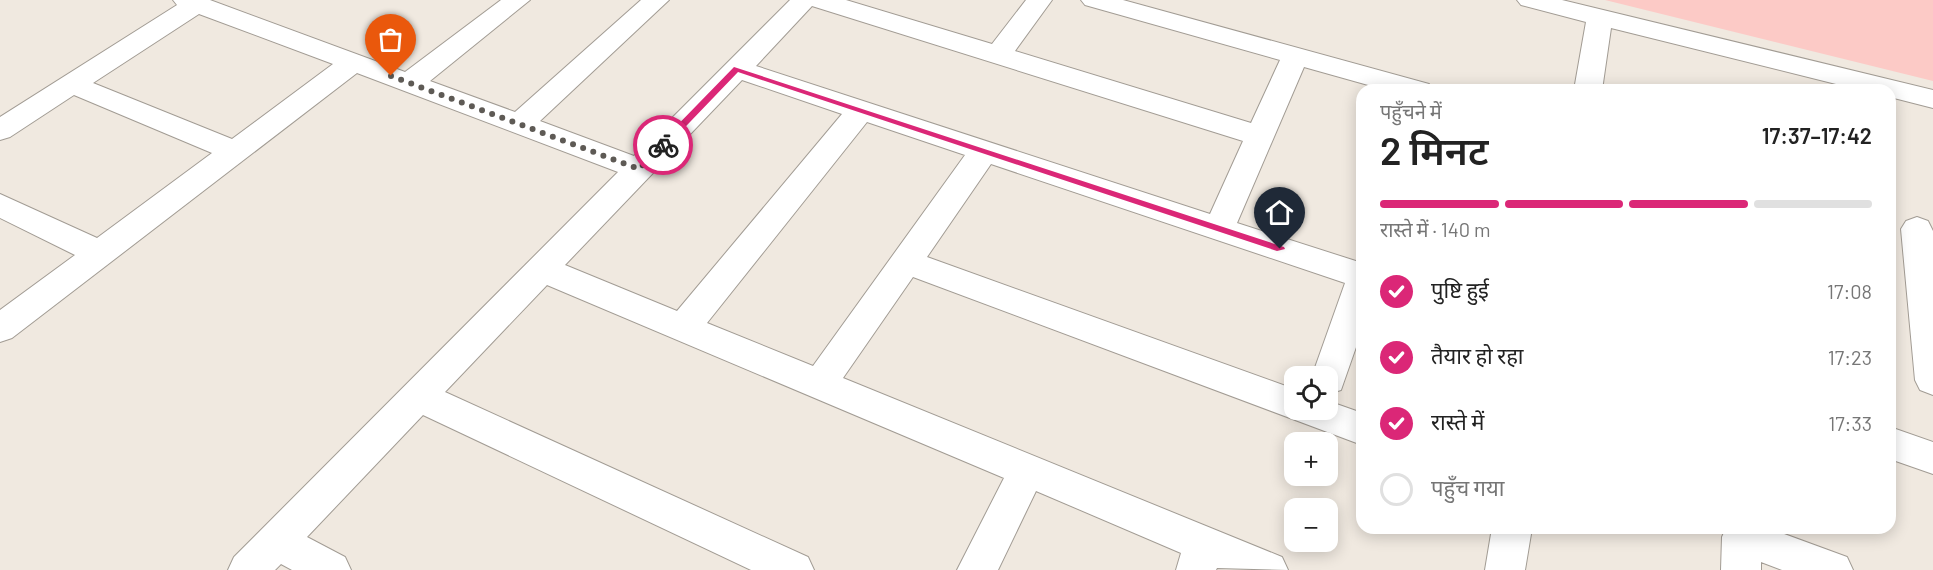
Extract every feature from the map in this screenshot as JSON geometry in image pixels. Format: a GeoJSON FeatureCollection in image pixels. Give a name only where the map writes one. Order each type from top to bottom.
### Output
{"type":"FeatureCollection","features":[{"type":"Feature","properties":{"kind":"street"},"geometry":{"type":"LineString","coordinates":[[477,0],[511,4]]}},
{"type":"Feature","properties":{"kind":"street"},"geometry":{"type":"LineString","coordinates":[[519,124],[656,0]]}},
{"type":"Feature","properties":{"kind":"street"},"geometry":{"type":"LineString","coordinates":[[248,570],[804,0]]}},
{"type":"Feature","properties":{"kind":"street"},"geometry":{"type":"LineString","coordinates":[[819,0],[1260,136]]}},
{"type":"Feature","properties":{"kind":"street"},"geometry":{"type":"LineString","coordinates":[[998,55],[1039,0]]}},
{"type":"Feature","properties":{"kind":"street"},"geometry":{"type":"LineString","coordinates":[[1094,0],[1397,84]]}},
{"type":"Feature","properties":{"kind":"street"},"geometry":{"type":"LineString","coordinates":[[1530,0],[1588,10],[1875,84]]}},
{"type":"Feature","properties":{"kind":"street"},"geometry":{"type":"LineString","coordinates":[[0,130],[191,2],[639,169]]}},
{"type":"Feature","properties":{"kind":"street"},"geometry":{"type":"LineString","coordinates":[[409,83],[511,4]]}},
{"type":"Feature","properties":{"kind":"street"},"geometry":{"type":"LineString","coordinates":[[1588,10],[1588,84]]}},
{"type":"Feature","properties":{"kind":"street"},"geometry":{"type":"LineString","coordinates":[[1219,229],[1295,56]]}},
{"type":"Feature","properties":{"kind":"street"},"geometry":{"type":"LineString","coordinates":[[0,328],[354,62]]}},
{"type":"Feature","properties":{"kind":"street"},"geometry":{"type":"LineString","coordinates":[[737,69],[1356,276]]}},
{"type":"Feature","properties":{"kind":"street"},"geometry":{"type":"LineString","coordinates":[[71,84],[236,151]]}},
{"type":"Feature","properties":{"kind":"street"},"geometry":{"type":"LineString","coordinates":[[1896,89],[1933,99]]}},
{"type":"Feature","properties":{"kind":"street"},"geometry":{"type":"LineString","coordinates":[[684,327],[861,110]]}},
{"type":"Feature","properties":{"kind":"street"},"geometry":{"type":"LineString","coordinates":[[820,384],[984,151]]}},
{"type":"Feature","properties":{"kind":"street"},"geometry":{"type":"LineString","coordinates":[[0,205],[100,253]]}},
{"type":"Feature","properties":{"kind":"street"},"geometry":{"type":"LineString","coordinates":[[1913,228],[1930,333],[1933,380]]}},
{"type":"Feature","properties":{"kind":"street"},"geometry":{"type":"LineString","coordinates":[[906,262],[1284,393]]}},
{"type":"Feature","properties":{"kind":"street"},"geometry":{"type":"LineString","coordinates":[[541,269],[1027,470],[1200,557],[1268,570]]}},
{"type":"Feature","properties":{"kind":"street"},"geometry":{"type":"LineString","coordinates":[[1328,366],[1356,293]]}},
{"type":"Feature","properties":{"kind":"street"},"geometry":{"type":"LineString","coordinates":[[418,396],[794,570]]}},
{"type":"Feature","properties":{"kind":"street"},"geometry":{"type":"LineString","coordinates":[[1338,416],[1356,426]]}},
{"type":"Feature","properties":{"kind":"street"},"geometry":{"type":"LineString","coordinates":[[1896,445],[1933,458]]}},
{"type":"Feature","properties":{"kind":"street"},"geometry":{"type":"LineString","coordinates":[[977,570],[1027,470]]}},
{"type":"Feature","properties":{"kind":"street"},"geometry":{"type":"LineString","coordinates":[[1505,570],[1511,534]]}},
{"type":"Feature","properties":{"kind":"street"},"geometry":{"type":"LineString","coordinates":[[1741,570],[1742,537],[1833,570]]}},
{"type":"Feature","properties":{"kind":"street"},"geometry":{"type":"LineString","coordinates":[[276,541],[331,570]]}},
{"type":"Feature","properties":{"kind":"shaded area"},"geometry":{"type":"Polygon","coordinates":[[[1605,0],[1933,0],[1933,81],[1605,0]]]}},
{"type":"Feature","properties":{"kind":"way so far"},"geometry":{"type":"LineString","coordinates":[[391,76],[639,169],[663,145]]}},
{"type":"Feature","properties":{"kind":"route"},"geometry":{"type":"LineString","coordinates":[[663,145],[737,69],[1280,249]]}}]}
